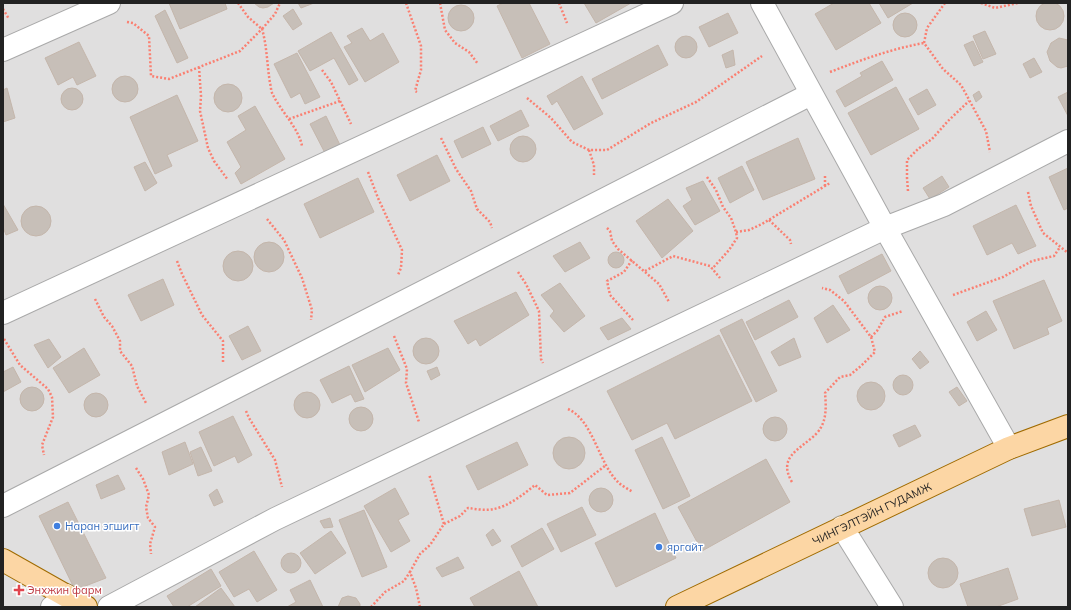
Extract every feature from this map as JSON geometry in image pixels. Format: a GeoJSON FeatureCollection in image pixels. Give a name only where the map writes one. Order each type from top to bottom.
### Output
{"type":"FeatureCollection","features":[{"type":"Feature","properties":{"kind":"main road","name":"ЧИНГЭЛТЭЙН ГУДАМЖ"},"geometry":{"type":"LineString","coordinates":[[677,607],[1009,448],[1068,426]]}},
{"type":"Feature","properties":{"kind":"main road"},"geometry":{"type":"LineString","coordinates":[[3,560],[59,601],[86,607]]}},
{"type":"Feature","properties":{"kind":"street"},"geometry":{"type":"LineString","coordinates":[[3,313],[672,3]]}},
{"type":"Feature","properties":{"kind":"street"},"geometry":{"type":"LineString","coordinates":[[762,3],[885,228],[1009,448]]}},
{"type":"Feature","properties":{"kind":"street"},"geometry":{"type":"LineString","coordinates":[[3,50],[103,5]]}},
{"type":"Feature","properties":{"kind":"street"},"geometry":{"type":"LineString","coordinates":[[3,506],[694,154],[808,87]]}},
{"type":"Feature","properties":{"kind":"street"},"geometry":{"type":"LineString","coordinates":[[109,607],[290,512],[885,228],[944,205],[1068,141]]}},
{"type":"Feature","properties":{"kind":"street"},"geometry":{"type":"LineString","coordinates":[[842,527],[892,607]]}},
{"type":"Feature","properties":{"kind":"path"},"geometry":{"type":"LineString","coordinates":[[238,3],[248,18],[262,29],[266,41],[267,60],[273,95],[294,130]]}},
{"type":"Feature","properties":{"kind":"path"},"geometry":{"type":"LineString","coordinates":[[103,5],[113,20],[133,23],[149,36],[151,76],[169,79],[240,51],[275,14],[280,3]]}},
{"type":"Feature","properties":{"kind":"path"},"geometry":{"type":"LineString","coordinates":[[406,3],[422,46],[421,70]]}},
{"type":"Feature","properties":{"kind":"path"},"geometry":{"type":"LineString","coordinates":[[440,3],[445,30],[455,43],[469,52]]}},
{"type":"Feature","properties":{"kind":"path"},"geometry":{"type":"LineString","coordinates":[[559,3],[561,8]]}},
{"type":"Feature","properties":{"kind":"path"},"geometry":{"type":"LineString","coordinates":[[945,3],[927,28],[924,43],[943,69],[961,85],[986,131],[992,157],[1028,192],[1031,206],[1043,233],[1068,253]]}},
{"type":"Feature","properties":{"kind":"path"},"geometry":{"type":"LineString","coordinates":[[981,3],[995,8],[1018,3]]}},
{"type":"Feature","properties":{"kind":"path"},"geometry":{"type":"LineString","coordinates":[[521,73],[526,97],[550,118],[572,142],[589,150],[607,150],[652,123],[696,102],[783,42]]}},
{"type":"Feature","properties":{"kind":"path"},"geometry":{"type":"LineString","coordinates":[[808,87],[886,52],[906,46],[924,43]]}},
{"type":"Feature","properties":{"kind":"path"},"geometry":{"type":"LineString","coordinates":[[199,67],[201,96],[200,111],[208,148],[223,175],[235,188],[253,197],[261,213],[284,240],[302,278],[312,310],[309,351]]}},
{"type":"Feature","properties":{"kind":"path"},"geometry":{"type":"LineString","coordinates":[[322,70],[331,82],[350,124],[357,130],[357,149],[402,250],[401,268],[384,312],[407,369],[406,383],[427,446],[430,478],[444,524]]}},
{"type":"Feature","properties":{"kind":"path"},"geometry":{"type":"LineString","coordinates":[[289,120],[340,101]]}},
{"type":"Feature","properties":{"kind":"path"},"geometry":{"type":"LineString","coordinates":[[917,216],[909,195],[907,160],[918,149],[932,139],[969,101]]}},
{"type":"Feature","properties":{"kind":"path"},"geometry":{"type":"LineString","coordinates":[[426,117],[437,130],[456,169],[471,191],[477,208],[490,222],[494,234],[506,250]]}},
{"type":"Feature","properties":{"kind":"path"},"geometry":{"type":"LineString","coordinates":[[694,154],[716,190],[723,207],[731,218],[737,238],[712,269]]}},
{"type":"Feature","properties":{"kind":"path"},"geometry":{"type":"LineString","coordinates":[[736,232],[749,230],[769,220],[854,170]]}},
{"type":"Feature","properties":{"kind":"path"},"geometry":{"type":"LineString","coordinates":[[593,206],[599,218],[610,231],[612,241],[618,249],[659,284],[681,326]]}},
{"type":"Feature","properties":{"kind":"path"},"geometry":{"type":"LineString","coordinates":[[769,220],[790,240],[800,269],[814,286],[830,290],[844,301],[871,337],[875,352],[850,375],[840,377],[825,393],[826,408],[820,430],[789,457],[787,464],[788,474],[792,482]]}},
{"type":"Feature","properties":{"kind":"path"},"geometry":{"type":"LineString","coordinates":[[165,238],[177,259],[182,274],[202,315],[223,341],[223,364],[233,389],[243,401],[249,418],[275,460],[282,489],[290,512]]}},
{"type":"Feature","properties":{"kind":"path"},"geometry":{"type":"LineString","coordinates":[[871,337],[877,331],[885,317],[904,311],[930,307],[958,292],[1003,277],[1032,261],[1054,256],[1060,247]]}},
{"type":"Feature","properties":{"kind":"path"},"geometry":{"type":"LineString","coordinates":[[645,271],[673,256],[710,266],[719,277],[728,303]]}},
{"type":"Feature","properties":{"kind":"path"},"geometry":{"type":"LineString","coordinates":[[632,260],[624,272],[607,281],[610,295],[638,327],[643,344]]}},
{"type":"Feature","properties":{"kind":"path"},"geometry":{"type":"LineString","coordinates":[[84,275],[92,289],[96,303],[104,317],[112,326],[120,341],[120,351],[132,366],[137,386],[158,427]]}},
{"type":"Feature","properties":{"kind":"path"},"geometry":{"type":"LineString","coordinates":[[533,298],[539,311],[541,359],[554,386],[566,408],[575,412],[588,429],[606,465],[618,483],[634,492]]}},
{"type":"Feature","properties":{"kind":"path"},"geometry":{"type":"LineString","coordinates":[[4,337],[5,342],[20,365],[48,389],[52,397],[53,417],[42,445],[50,482]]}},
{"type":"Feature","properties":{"kind":"path"},"geometry":{"type":"LineString","coordinates":[[122,446],[144,480],[149,495],[146,507],[148,518],[155,527],[150,544],[155,583]]}},
{"type":"Feature","properties":{"kind":"path"},"geometry":{"type":"LineString","coordinates":[[371,607],[385,592],[404,581],[420,554],[430,545],[444,524],[460,516],[468,508],[494,509],[508,504],[525,494],[535,485],[547,495],[570,493],[606,465]]}},
{"type":"Feature","properties":{"kind":"path"},"geometry":{"type":"LineString","coordinates":[[410,572],[416,588],[420,607]]}},
{"type":"Feature","properties":{"kind":"shaded area"},"geometry":{"type":"Polygon","coordinates":[[[3,3],[1068,3],[1068,607],[3,607],[3,3]]]}},
{"type":"Feature","properties":{"kind":"building"},"geometry":{"type":"Polygon","coordinates":[[[1050,2],[1056,3],[1060,6],[1063,10],[1063,22],[1060,26],[1056,29],[1050,30],[1044,29],[1040,26],[1037,22],[1036,16],[1037,10],[1040,6],[1044,3],[1050,2]]]}},
{"type":"Feature","properties":{"kind":"building"},"geometry":{"type":"Polygon","coordinates":[[[169,3],[225,3],[227,9],[180,29],[169,3]]]}},
{"type":"Feature","properties":{"kind":"building"},"geometry":{"type":"Polygon","coordinates":[[[254,3],[274,3],[263,8],[254,3]]]}},
{"type":"Feature","properties":{"kind":"building"},"geometry":{"type":"Polygon","coordinates":[[[298,3],[314,3],[301,8],[298,3]]]}},
{"type":"Feature","properties":{"kind":"building"},"geometry":{"type":"Polygon","coordinates":[[[503,3],[529,3],[550,44],[522,58],[497,6],[503,3]]]}},
{"type":"Feature","properties":{"kind":"building"},"geometry":{"type":"Polygon","coordinates":[[[584,3],[631,3],[596,23],[584,3]]]}},
{"type":"Feature","properties":{"kind":"building"},"geometry":{"type":"Polygon","coordinates":[[[834,3],[869,3],[881,23],[836,50],[815,14],[834,3]]]}},
{"type":"Feature","properties":{"kind":"building"},"geometry":{"type":"Polygon","coordinates":[[[879,3],[913,3],[888,18],[879,3]]]}},
{"type":"Feature","properties":{"kind":"building"},"geometry":{"type":"Polygon","coordinates":[[[461,5],[471,8],[474,18],[471,28],[461,31],[451,28],[448,18],[451,8],[461,5]]]}},
{"type":"Feature","properties":{"kind":"building"},"geometry":{"type":"Polygon","coordinates":[[[293,9],[302,24],[293,30],[283,16],[293,9]]]}},
{"type":"Feature","properties":{"kind":"building"},"geometry":{"type":"Polygon","coordinates":[[[165,10],[188,58],[177,63],[155,16],[165,10]]]}},
{"type":"Feature","properties":{"kind":"building"},"geometry":{"type":"Polygon","coordinates":[[[728,13],[738,33],[709,47],[699,27],[728,13]]]}},
{"type":"Feature","properties":{"kind":"building"},"geometry":{"type":"Polygon","coordinates":[[[905,13],[913,17],[917,25],[913,33],[905,37],[897,33],[893,25],[897,17],[905,13]]]}},
{"type":"Feature","properties":{"kind":"building"},"geometry":{"type":"Polygon","coordinates":[[[362,28],[370,41],[383,33],[399,62],[365,82],[344,47],[352,43],[347,36],[362,28]]]}},
{"type":"Feature","properties":{"kind":"building"},"geometry":{"type":"Polygon","coordinates":[[[985,31],[996,54],[983,59],[973,36],[985,31]]]}},
{"type":"Feature","properties":{"kind":"building"},"geometry":{"type":"Polygon","coordinates":[[[331,32],[358,80],[349,85],[334,58],[310,71],[298,51],[331,32]]]}},
{"type":"Feature","properties":{"kind":"building"},"geometry":{"type":"Polygon","coordinates":[[[686,36],[694,39],[697,47],[694,55],[686,58],[678,55],[675,47],[678,39],[686,36]]]}},
{"type":"Feature","properties":{"kind":"building"},"geometry":{"type":"Polygon","coordinates":[[[1059,38],[1068,40],[1068,66],[1061,68],[1057,67],[1050,61],[1047,52],[1051,43],[1059,38]]]}},
{"type":"Feature","properties":{"kind":"building"},"geometry":{"type":"Polygon","coordinates":[[[973,41],[983,62],[974,66],[964,45],[973,41]]]}},
{"type":"Feature","properties":{"kind":"building"},"geometry":{"type":"Polygon","coordinates":[[[79,42],[96,76],[77,85],[73,77],[58,85],[45,58],[79,42]]]}},
{"type":"Feature","properties":{"kind":"building"},"geometry":{"type":"Polygon","coordinates":[[[658,45],[668,65],[602,99],[592,79],[658,45]]]}},
{"type":"Feature","properties":{"kind":"building"},"geometry":{"type":"Polygon","coordinates":[[[733,50],[735,65],[726,68],[722,55],[733,50]]]}},
{"type":"Feature","properties":{"kind":"building"},"geometry":{"type":"Polygon","coordinates":[[[297,53],[320,97],[305,104],[300,93],[291,98],[274,64],[297,53]]]}},
{"type":"Feature","properties":{"kind":"building"},"geometry":{"type":"Polygon","coordinates":[[[1034,58],[1042,72],[1030,78],[1023,64],[1034,58]]]}},
{"type":"Feature","properties":{"kind":"building"},"geometry":{"type":"Polygon","coordinates":[[[882,61],[893,80],[845,107],[836,91],[862,76],[860,73],[882,61]]]}},
{"type":"Feature","properties":{"kind":"building"},"geometry":{"type":"Polygon","coordinates":[[[125,76],[134,80],[138,89],[134,98],[125,102],[116,98],[112,89],[116,80],[125,76]]]}},
{"type":"Feature","properties":{"kind":"building"},"geometry":{"type":"Polygon","coordinates":[[[582,76],[603,114],[574,130],[557,101],[552,105],[547,96],[582,76]]]}},
{"type":"Feature","properties":{"kind":"building"},"geometry":{"type":"Polygon","coordinates":[[[228,84],[238,88],[242,98],[238,108],[228,112],[218,108],[214,98],[218,88],[228,84]]]}},
{"type":"Feature","properties":{"kind":"building"},"geometry":{"type":"Polygon","coordinates":[[[896,87],[919,129],[871,155],[848,113],[896,87]]]}},
{"type":"Feature","properties":{"kind":"building"},"geometry":{"type":"Polygon","coordinates":[[[7,88],[15,118],[3,122],[3,90],[7,88]]]}},
{"type":"Feature","properties":{"kind":"building"},"geometry":{"type":"Polygon","coordinates":[[[72,88],[80,91],[83,99],[80,107],[72,110],[64,107],[61,99],[64,91],[72,88]]]}},
{"type":"Feature","properties":{"kind":"building"},"geometry":{"type":"Polygon","coordinates":[[[927,89],[936,105],[918,115],[909,99],[927,89]]]}},
{"type":"Feature","properties":{"kind":"building"},"geometry":{"type":"Polygon","coordinates":[[[979,91],[982,97],[976,102],[973,95],[979,91]]]}},
{"type":"Feature","properties":{"kind":"building"},"geometry":{"type":"Polygon","coordinates":[[[1068,92],[1068,116],[1058,97],[1068,92]]]}},
{"type":"Feature","properties":{"kind":"building"},"geometry":{"type":"Polygon","coordinates":[[[177,95],[198,141],[167,155],[172,166],[155,174],[130,117],[177,95]]]}},
{"type":"Feature","properties":{"kind":"building"},"geometry":{"type":"Polygon","coordinates":[[[255,106],[285,159],[241,184],[235,173],[241,167],[227,142],[246,130],[238,116],[255,106]]]}},
{"type":"Feature","properties":{"kind":"building"},"geometry":{"type":"Polygon","coordinates":[[[521,110],[529,126],[498,141],[490,126],[521,110]]]}},
{"type":"Feature","properties":{"kind":"building"},"geometry":{"type":"Polygon","coordinates":[[[326,116],[340,145],[325,153],[310,124],[326,116]]]}},
{"type":"Feature","properties":{"kind":"building"},"geometry":{"type":"Polygon","coordinates":[[[483,127],[491,144],[462,158],[454,141],[483,127]]]}},
{"type":"Feature","properties":{"kind":"building"},"geometry":{"type":"Polygon","coordinates":[[[523,136],[533,139],[536,149],[533,159],[523,162],[513,159],[510,149],[513,139],[523,136]]]}},
{"type":"Feature","properties":{"kind":"building"},"geometry":{"type":"Polygon","coordinates":[[[798,138],[815,179],[763,200],[746,162],[798,138]]]}},
{"type":"Feature","properties":{"kind":"building"},"geometry":{"type":"Polygon","coordinates":[[[437,155],[450,181],[410,201],[397,175],[437,155]]]}},
{"type":"Feature","properties":{"kind":"building"},"geometry":{"type":"Polygon","coordinates":[[[145,162],[157,183],[145,191],[134,167],[145,162]]]}},
{"type":"Feature","properties":{"kind":"building"},"geometry":{"type":"Polygon","coordinates":[[[742,166],[754,190],[730,203],[718,178],[742,166]]]}},
{"type":"Feature","properties":{"kind":"building"},"geometry":{"type":"Polygon","coordinates":[[[1068,168],[1068,208],[1064,210],[1049,177],[1068,168]]]}},
{"type":"Feature","properties":{"kind":"building"},"geometry":{"type":"Polygon","coordinates":[[[942,176],[949,187],[930,199],[923,188],[942,176]]]}},
{"type":"Feature","properties":{"kind":"building"},"geometry":{"type":"Polygon","coordinates":[[[358,178],[374,212],[320,238],[304,204],[358,178]]]}},
{"type":"Feature","properties":{"kind":"building"},"geometry":{"type":"Polygon","coordinates":[[[703,181],[720,211],[695,225],[683,206],[692,200],[686,188],[703,181]]]}},
{"type":"Feature","properties":{"kind":"building"},"geometry":{"type":"Polygon","coordinates":[[[668,199],[693,231],[662,258],[636,221],[668,199]]]}},
{"type":"Feature","properties":{"kind":"building"},"geometry":{"type":"Polygon","coordinates":[[[3,204],[18,230],[6,235],[3,227],[3,204]]]}},
{"type":"Feature","properties":{"kind":"building"},"geometry":{"type":"Polygon","coordinates":[[[1016,205],[1036,246],[1018,254],[1012,243],[987,255],[973,226],[1016,205]]]}},
{"type":"Feature","properties":{"kind":"building"},"geometry":{"type":"Polygon","coordinates":[[[36,206],[42,207],[50,215],[50,227],[42,235],[36,236],[30,235],[22,227],[21,221],[22,215],[30,207],[36,206]]]}},
{"type":"Feature","properties":{"kind":"building"},"geometry":{"type":"Polygon","coordinates":[[[269,242],[275,243],[283,251],[283,263],[275,271],[269,272],[263,271],[255,263],[254,257],[255,251],[263,243],[269,242]]]}},
{"type":"Feature","properties":{"kind":"building"},"geometry":{"type":"Polygon","coordinates":[[[580,242],[590,258],[565,272],[553,256],[580,242]]]}},
{"type":"Feature","properties":{"kind":"building"},"geometry":{"type":"Polygon","coordinates":[[[238,251],[244,252],[252,260],[252,272],[244,280],[238,281],[232,280],[224,272],[223,266],[224,260],[232,252],[238,251]]]}},
{"type":"Feature","properties":{"kind":"building"},"geometry":{"type":"Polygon","coordinates":[[[613,252],[619,252],[624,257],[622,266],[619,268],[613,268],[608,263],[608,257],[613,252]]]}},
{"type":"Feature","properties":{"kind":"building"},"geometry":{"type":"Polygon","coordinates":[[[882,254],[891,271],[848,294],[839,276],[882,254]]]}},
{"type":"Feature","properties":{"kind":"building"},"geometry":{"type":"Polygon","coordinates":[[[163,279],[174,305],[141,321],[128,295],[163,279]]]}},
{"type":"Feature","properties":{"kind":"building"},"geometry":{"type":"Polygon","coordinates":[[[1044,280],[1062,321],[1047,328],[1049,334],[1014,349],[993,301],[1044,280]]]}},
{"type":"Feature","properties":{"kind":"building"},"geometry":{"type":"Polygon","coordinates":[[[560,283],[585,316],[564,332],[550,316],[554,311],[541,295],[560,283]]]}},
{"type":"Feature","properties":{"kind":"building"},"geometry":{"type":"Polygon","coordinates":[[[880,286],[885,287],[891,293],[891,303],[885,309],[880,310],[875,309],[869,303],[868,298],[869,293],[875,287],[880,286]]]}},
{"type":"Feature","properties":{"kind":"building"},"geometry":{"type":"Polygon","coordinates":[[[516,292],[529,315],[480,346],[476,339],[468,344],[454,321],[516,292]]]}},
{"type":"Feature","properties":{"kind":"building"},"geometry":{"type":"Polygon","coordinates":[[[789,300],[798,317],[755,340],[746,322],[789,300]]]}},
{"type":"Feature","properties":{"kind":"building"},"geometry":{"type":"Polygon","coordinates":[[[833,305],[850,330],[827,343],[814,318],[833,305]]]}},
{"type":"Feature","properties":{"kind":"building"},"geometry":{"type":"Polygon","coordinates":[[[986,311],[997,330],[977,341],[967,322],[986,311]]]}},
{"type":"Feature","properties":{"kind":"building"},"geometry":{"type":"Polygon","coordinates":[[[622,318],[631,329],[608,340],[600,328],[622,318]]]}},
{"type":"Feature","properties":{"kind":"building"},"geometry":{"type":"Polygon","coordinates":[[[742,319],[777,391],[756,402],[720,330],[742,319]]]}},
{"type":"Feature","properties":{"kind":"building"},"geometry":{"type":"Polygon","coordinates":[[[248,326],[261,351],[242,360],[229,336],[248,326]]]}},
{"type":"Feature","properties":{"kind":"building"},"geometry":{"type":"Polygon","coordinates":[[[719,335],[752,401],[675,439],[667,423],[632,440],[607,391],[719,335]]]}},
{"type":"Feature","properties":{"kind":"building"},"geometry":{"type":"Polygon","coordinates":[[[426,338],[435,342],[439,351],[435,360],[426,364],[417,360],[413,351],[417,342],[426,338]]]}},
{"type":"Feature","properties":{"kind":"building"},"geometry":{"type":"Polygon","coordinates":[[[794,338],[801,357],[779,366],[771,352],[794,338]]]}},
{"type":"Feature","properties":{"kind":"building"},"geometry":{"type":"Polygon","coordinates":[[[49,339],[61,357],[48,368],[34,345],[49,339]]]}},
{"type":"Feature","properties":{"kind":"building"},"geometry":{"type":"Polygon","coordinates":[[[84,348],[100,375],[69,393],[53,368],[84,348]]]}},
{"type":"Feature","properties":{"kind":"building"},"geometry":{"type":"Polygon","coordinates":[[[388,348],[400,370],[365,392],[352,365],[388,348]]]}},
{"type":"Feature","properties":{"kind":"building"},"geometry":{"type":"Polygon","coordinates":[[[920,351],[929,362],[920,369],[912,359],[920,351]]]}},
{"type":"Feature","properties":{"kind":"building"},"geometry":{"type":"Polygon","coordinates":[[[349,366],[364,399],[355,402],[351,394],[332,403],[320,380],[349,366]]]}},
{"type":"Feature","properties":{"kind":"building"},"geometry":{"type":"Polygon","coordinates":[[[13,367],[21,382],[3,392],[3,372],[13,367]]]}},
{"type":"Feature","properties":{"kind":"building"},"geometry":{"type":"Polygon","coordinates":[[[437,367],[440,375],[431,380],[427,371],[437,367]]]}},
{"type":"Feature","properties":{"kind":"building"},"geometry":{"type":"Polygon","coordinates":[[[899,375],[907,375],[913,381],[913,389],[907,395],[899,395],[893,389],[893,381],[899,375]]]}},
{"type":"Feature","properties":{"kind":"building"},"geometry":{"type":"Polygon","coordinates":[[[871,382],[881,386],[885,396],[881,406],[871,410],[861,406],[857,396],[861,386],[871,382]]]}},
{"type":"Feature","properties":{"kind":"building"},"geometry":{"type":"Polygon","coordinates":[[[32,387],[37,388],[43,394],[43,404],[37,410],[32,411],[27,410],[21,404],[20,399],[21,394],[27,388],[32,387]]]}},
{"type":"Feature","properties":{"kind":"building"},"geometry":{"type":"Polygon","coordinates":[[[957,387],[967,401],[959,406],[949,392],[957,387]]]}},
{"type":"Feature","properties":{"kind":"building"},"geometry":{"type":"Polygon","coordinates":[[[307,392],[316,396],[320,405],[316,414],[307,418],[298,414],[294,405],[298,396],[307,392]]]}},
{"type":"Feature","properties":{"kind":"building"},"geometry":{"type":"Polygon","coordinates":[[[96,393],[105,396],[108,405],[105,414],[96,417],[87,414],[84,405],[87,396],[96,393]]]}},
{"type":"Feature","properties":{"kind":"building"},"geometry":{"type":"Polygon","coordinates":[[[361,407],[369,411],[373,419],[369,427],[361,431],[353,427],[349,419],[353,411],[361,407]]]}},
{"type":"Feature","properties":{"kind":"building"},"geometry":{"type":"Polygon","coordinates":[[[233,416],[252,455],[238,463],[235,456],[214,466],[199,432],[233,416]]]}},
{"type":"Feature","properties":{"kind":"building"},"geometry":{"type":"Polygon","coordinates":[[[775,417],[783,421],[787,429],[783,437],[775,441],[767,437],[763,429],[767,421],[775,417]]]}},
{"type":"Feature","properties":{"kind":"building"},"geometry":{"type":"Polygon","coordinates":[[[915,425],[921,436],[899,447],[893,435],[915,425]]]}},
{"type":"Feature","properties":{"kind":"building"},"geometry":{"type":"Polygon","coordinates":[[[569,437],[578,440],[582,444],[585,453],[582,462],[578,466],[569,469],[560,466],[556,462],[553,453],[556,444],[560,440],[569,437]]]}},
{"type":"Feature","properties":{"kind":"building"},"geometry":{"type":"Polygon","coordinates":[[[662,437],[690,496],[663,509],[635,450],[662,437]]]}},
{"type":"Feature","properties":{"kind":"building"},"geometry":{"type":"Polygon","coordinates":[[[185,442],[193,464],[169,475],[162,452],[185,442]]]}},
{"type":"Feature","properties":{"kind":"building"},"geometry":{"type":"Polygon","coordinates":[[[517,442],[528,465],[478,490],[466,466],[517,442]]]}},
{"type":"Feature","properties":{"kind":"building"},"geometry":{"type":"Polygon","coordinates":[[[201,447],[212,471],[198,476],[190,452],[201,447]]]}},
{"type":"Feature","properties":{"kind":"building"},"geometry":{"type":"Polygon","coordinates":[[[766,459],[790,502],[702,551],[678,507],[766,459]]]}},
{"type":"Feature","properties":{"kind":"building"},"geometry":{"type":"Polygon","coordinates":[[[118,475],[125,489],[101,499],[96,485],[118,475]]]}},
{"type":"Feature","properties":{"kind":"building"},"geometry":{"type":"Polygon","coordinates":[[[395,488],[409,514],[398,520],[410,541],[391,552],[364,506],[395,488]]]}},
{"type":"Feature","properties":{"kind":"building"},"geometry":{"type":"Polygon","coordinates":[[[596,488],[606,488],[613,495],[613,505],[606,512],[596,512],[589,505],[589,495],[596,488]]]}},
{"type":"Feature","properties":{"kind":"building"},"geometry":{"type":"Polygon","coordinates":[[[217,489],[223,502],[214,506],[209,495],[217,489]]]}},
{"type":"Feature","properties":{"kind":"building"},"geometry":{"type":"Polygon","coordinates":[[[1059,500],[1066,527],[1032,536],[1024,509],[1059,500]]]}},
{"type":"Feature","properties":{"kind":"building"},"geometry":{"type":"Polygon","coordinates":[[[68,502],[106,578],[75,590],[39,516],[68,502]]]}},
{"type":"Feature","properties":{"kind":"building"},"geometry":{"type":"Polygon","coordinates":[[[582,507],[596,535],[561,552],[547,524],[582,507]]]}},
{"type":"Feature","properties":{"kind":"building"},"geometry":{"type":"Polygon","coordinates":[[[364,510],[387,567],[362,577],[339,520],[364,510]]]}},
{"type":"Feature","properties":{"kind":"building"},"geometry":{"type":"Polygon","coordinates":[[[655,513],[676,558],[616,587],[595,543],[655,513]]]}},
{"type":"Feature","properties":{"kind":"building"},"geometry":{"type":"Polygon","coordinates":[[[330,518],[333,527],[324,528],[320,521],[330,518]]]}},
{"type":"Feature","properties":{"kind":"building"},"geometry":{"type":"Polygon","coordinates":[[[542,528],[554,549],[522,567],[511,546],[542,528]]]}},
{"type":"Feature","properties":{"kind":"building"},"geometry":{"type":"Polygon","coordinates":[[[493,529],[501,541],[492,546],[486,535],[493,529]]]}},
{"type":"Feature","properties":{"kind":"building"},"geometry":{"type":"Polygon","coordinates":[[[331,531],[346,553],[315,574],[300,553],[331,531]]]}},
{"type":"Feature","properties":{"kind":"building"},"geometry":{"type":"Polygon","coordinates":[[[254,551],[277,590],[257,602],[249,589],[234,597],[219,572],[254,551]]]}},
{"type":"Feature","properties":{"kind":"building"},"geometry":{"type":"Polygon","coordinates":[[[291,553],[298,556],[301,563],[298,570],[291,573],[284,570],[281,563],[284,556],[291,553]]]}},
{"type":"Feature","properties":{"kind":"building"},"geometry":{"type":"Polygon","coordinates":[[[458,557],[464,568],[442,577],[436,568],[458,557]]]}},
{"type":"Feature","properties":{"kind":"building"},"geometry":{"type":"Polygon","coordinates":[[[943,558],[953,563],[958,573],[953,583],[943,588],[933,583],[928,573],[933,563],[943,558]]]}},
{"type":"Feature","properties":{"kind":"building"},"geometry":{"type":"Polygon","coordinates":[[[1008,568],[1018,599],[996,607],[968,607],[960,584],[1008,568]]]}},
{"type":"Feature","properties":{"kind":"building"},"geometry":{"type":"Polygon","coordinates":[[[211,569],[221,586],[187,607],[174,607],[167,596],[211,569]]]}},
{"type":"Feature","properties":{"kind":"building"},"geometry":{"type":"Polygon","coordinates":[[[519,571],[538,607],[475,607],[470,598],[519,571]]]}},
{"type":"Feature","properties":{"kind":"building"},"geometry":{"type":"Polygon","coordinates":[[[310,580],[323,607],[287,607],[296,602],[290,590],[310,580]]]}},
{"type":"Feature","properties":{"kind":"building"},"geometry":{"type":"Polygon","coordinates":[[[221,588],[235,607],[195,607],[221,588]]]}},
{"type":"Feature","properties":{"kind":"building"},"geometry":{"type":"Polygon","coordinates":[[[348,596],[356,598],[360,604],[360,607],[338,607],[342,598],[348,596]]]}},
{"type":"Feature","properties":{"kind":"place","name":"Наран эгшигт"},"geometry":{"type":"Point","coordinates":[57,526]}},
{"type":"Feature","properties":{"kind":"place","name":"яргайт"},"geometry":{"type":"Point","coordinates":[659,547]}},
{"type":"Feature","properties":{"kind":"place","name":"Энхжин фарм"},"geometry":{"type":"Point","coordinates":[19,590]}}]}
